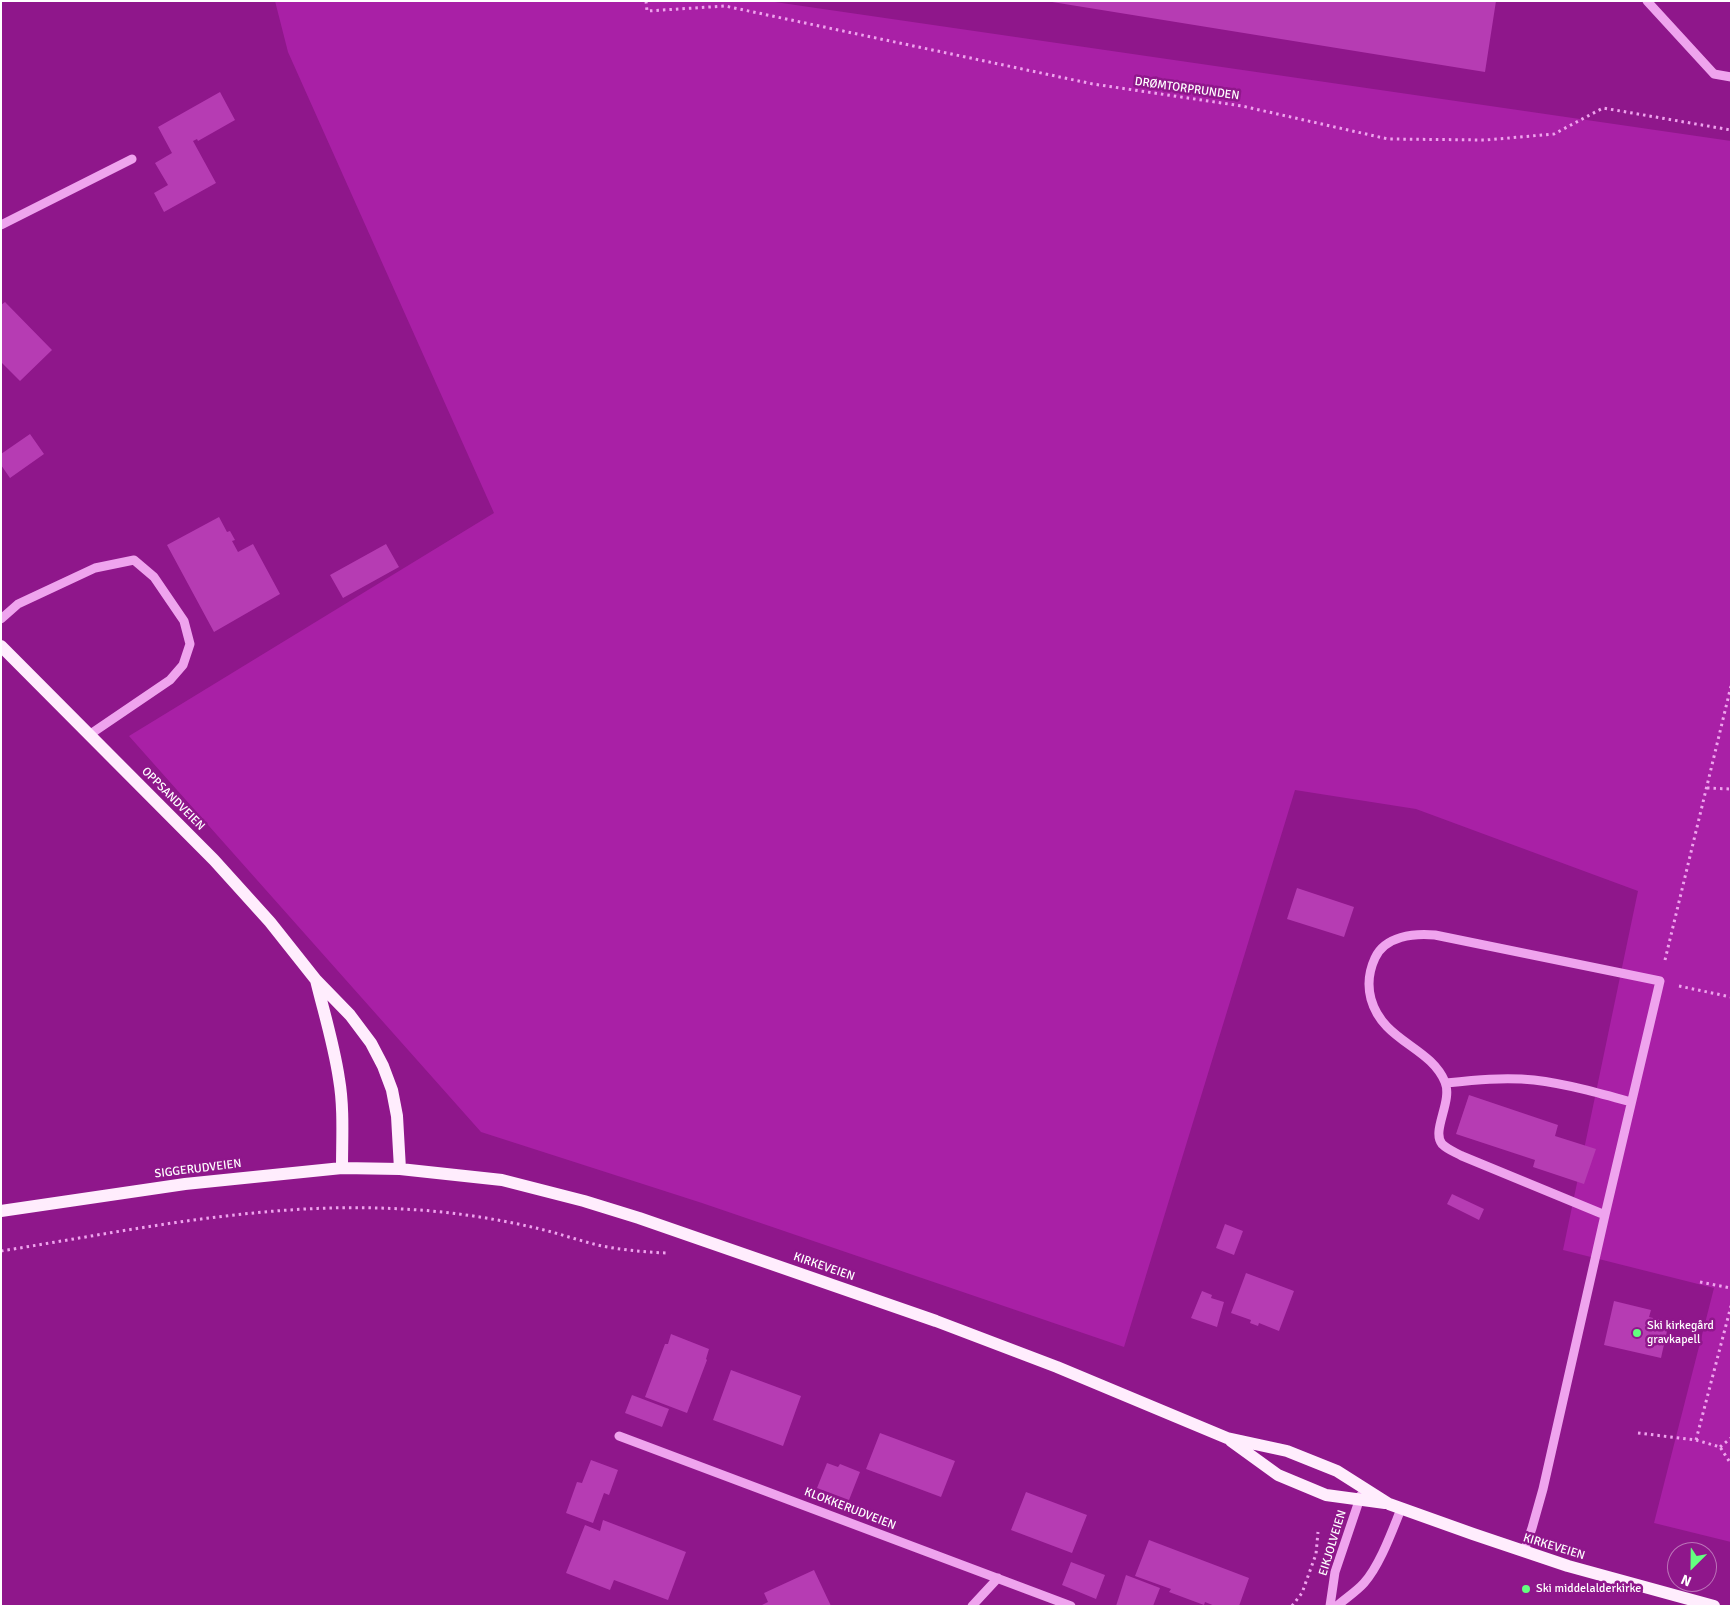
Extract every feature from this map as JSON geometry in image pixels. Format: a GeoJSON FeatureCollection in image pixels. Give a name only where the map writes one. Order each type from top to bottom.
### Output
{"type":"FeatureCollection","features":[{"type":"Feature","properties":{"kind":"main road","name":"OPPSANDVEIEN"},"geometry":{"type":"LineString","coordinates":[[1,646],[244,893],[371,1043],[383,1066],[392,1090],[397,1116],[400,1169]]}},
{"type":"Feature","properties":{"kind":"main road","name":"OPPSANDVEIEN"},"geometry":{"type":"LineString","coordinates":[[316,980],[335,1052],[340,1079],[342,1168]]}},
{"type":"Feature","properties":{"kind":"main road","name":"SIGGERUDVEIEN"},"geometry":{"type":"LineString","coordinates":[[1,1212],[185,1184],[342,1168],[400,1169]]}},
{"type":"Feature","properties":{"kind":"main road","name":"KIRKEVEIEN"},"geometry":{"type":"LineString","coordinates":[[400,1169],[510,1182],[584,1200],[697,1237],[1001,1345],[1227,1438],[1287,1451],[1337,1471],[1362,1494]]}},
{"type":"Feature","properties":{"kind":"main road","name":"KIRKEVEIEN"},"geometry":{"type":"LineString","coordinates":[[1227,1438],[1278,1474],[1326,1495],[1362,1494],[1524,1552],[1617,1580],[1714,1606]]}},
{"type":"Feature","properties":{"kind":"street"},"geometry":{"type":"LineString","coordinates":[[1647,1],[1714,74],[1731,77]]}},
{"type":"Feature","properties":{"kind":"street"},"geometry":{"type":"LineString","coordinates":[[1,225],[132,159]]}},
{"type":"Feature","properties":{"kind":"street"},"geometry":{"type":"LineString","coordinates":[[1,619],[18,604],[95,568],[134,560],[154,577],[184,621],[190,644],[183,665],[170,680],[90,735]]}},
{"type":"Feature","properties":{"kind":"street"},"geometry":{"type":"LineString","coordinates":[[1524,1552],[1541,1496],[1604,1215],[1660,982],[1435,935],[1409,934],[1397,939],[1381,950],[1376,955],[1368,979],[1372,1003],[1379,1018],[1389,1029],[1431,1062],[1446,1083],[1445,1108],[1438,1136],[1441,1143],[1462,1156],[1604,1215]]}},
{"type":"Feature","properties":{"kind":"street"},"geometry":{"type":"LineString","coordinates":[[1446,1083],[1506,1079],[1533,1080],[1586,1089],[1632,1102]]}},
{"type":"Feature","properties":{"kind":"street","name":"KLOKKERUDVEIEN"},"geometry":{"type":"LineString","coordinates":[[620,1436],[1071,1606]]}},
{"type":"Feature","properties":{"kind":"street","name":"EIKJOLVEIEN"},"geometry":{"type":"LineString","coordinates":[[1330,1606],[1335,1572],[1362,1494]]}},
{"type":"Feature","properties":{"kind":"street"},"geometry":{"type":"LineString","coordinates":[[1337,1606],[1364,1583],[1368,1577],[1389,1538],[1395,1506]]}},
{"type":"Feature","properties":{"kind":"street"},"geometry":{"type":"LineString","coordinates":[[972,1606],[998,1578]]}},
{"type":"Feature","properties":{"kind":"path","name":"DRØMTORPRUNDEN"},"geometry":{"type":"LineString","coordinates":[[646,1],[647,11],[725,6],[1093,84],[1242,106],[1388,139],[1486,140],[1554,134],[1603,108],[1731,130]]}},
{"type":"Feature","properties":{"kind":"path"},"geometry":{"type":"LineString","coordinates":[[1731,686],[1660,982],[1731,997]]}},
{"type":"Feature","properties":{"kind":"path"},"geometry":{"type":"LineString","coordinates":[[1706,788],[1731,789]]}},
{"type":"Feature","properties":{"kind":"path"},"geometry":{"type":"LineString","coordinates":[[1,1251],[210,1218],[303,1209],[345,1208],[402,1209],[452,1213],[536,1228],[601,1246],[633,1251],[677,1254],[697,1237]]}},
{"type":"Feature","properties":{"kind":"path"},"geometry":{"type":"LineString","coordinates":[[1700,1282],[1731,1288]]}},
{"type":"Feature","properties":{"kind":"path"},"geometry":{"type":"LineString","coordinates":[[1696,1440],[1731,1306]]}},
{"type":"Feature","properties":{"kind":"path"},"geometry":{"type":"LineString","coordinates":[[1638,1432],[1696,1440],[1720,1447],[1731,1464]]}},
{"type":"Feature","properties":{"kind":"path"},"geometry":{"type":"LineString","coordinates":[[1720,1447],[1731,1438]]}},
{"type":"Feature","properties":{"kind":"path"},"geometry":{"type":"LineString","coordinates":[[1292,1606],[1302,1593],[1316,1554],[1318,1532]]}},
{"type":"Feature","properties":{"kind":"shaded area"},"geometry":{"type":"Polygon","coordinates":[[[275,1],[768,1],[1731,141],[1731,1542],[1654,1523],[1714,1288],[1563,1250],[1638,891],[1416,809],[1295,790],[1124,1347],[702,1203],[481,1132],[129,736],[494,513],[288,52],[275,1]]]}},
{"type":"Feature","properties":{"kind":"building"},"geometry":{"type":"Polygon","coordinates":[[[1046,1],[1496,1],[1485,72],[1046,1]]]}},
{"type":"Feature","properties":{"kind":"building"},"geometry":{"type":"Polygon","coordinates":[[[220,92],[235,120],[198,141],[197,139],[193,141],[216,183],[164,212],[154,193],[168,185],[155,163],[172,153],[158,127],[220,92]]]}},
{"type":"Feature","properties":{"kind":"building"},"geometry":{"type":"Polygon","coordinates":[[[5,302],[52,350],[20,381],[1,362],[1,305],[5,302]]]}},
{"type":"Feature","properties":{"kind":"building"},"geometry":{"type":"Polygon","coordinates":[[[30,434],[44,454],[10,478],[1,465],[1,454],[30,434]]]}},
{"type":"Feature","properties":{"kind":"building"},"geometry":{"type":"Polygon","coordinates":[[[219,517],[227,532],[230,531],[235,540],[232,541],[238,552],[253,544],[280,594],[214,632],[167,545],[219,517]]]}},
{"type":"Feature","properties":{"kind":"building"},"geometry":{"type":"Polygon","coordinates":[[[386,544],[399,567],[343,598],[330,575],[386,544]]]}},
{"type":"Feature","properties":{"kind":"building"},"geometry":{"type":"Polygon","coordinates":[[[1297,888],[1354,907],[1344,937],[1287,919],[1297,888]]]}},
{"type":"Feature","properties":{"kind":"building"},"geometry":{"type":"Polygon","coordinates":[[[1469,1095],[1558,1125],[1555,1136],[1596,1149],[1584,1184],[1533,1167],[1535,1160],[1456,1134],[1469,1095]]]}},
{"type":"Feature","properties":{"kind":"building"},"geometry":{"type":"Polygon","coordinates":[[[1452,1194],[1484,1209],[1479,1220],[1447,1204],[1452,1194]]]}},
{"type":"Feature","properties":{"kind":"building"},"geometry":{"type":"Polygon","coordinates":[[[1225,1224],[1243,1231],[1234,1255],[1216,1248],[1225,1224]]]}},
{"type":"Feature","properties":{"kind":"building"},"geometry":{"type":"Polygon","coordinates":[[[1246,1273],[1294,1291],[1279,1331],[1259,1323],[1258,1326],[1250,1323],[1251,1320],[1231,1313],[1246,1273]]]}},
{"type":"Feature","properties":{"kind":"building"},"geometry":{"type":"Polygon","coordinates":[[[1202,1291],[1212,1295],[1211,1298],[1224,1302],[1217,1327],[1191,1318],[1202,1291]]]}},
{"type":"Feature","properties":{"kind":"building","name":"Ski kirkegård gravkapell"},"geometry":{"type":"Polygon","coordinates":[[[1614,1301],[1651,1310],[1649,1317],[1669,1322],[1661,1358],[1604,1345],[1614,1301]]]}},
{"type":"Feature","properties":{"kind":"building"},"geometry":{"type":"Polygon","coordinates":[[[671,1334],[709,1349],[707,1360],[687,1413],[645,1397],[665,1344],[668,1344],[671,1334]]]}},
{"type":"Feature","properties":{"kind":"building"},"geometry":{"type":"Polygon","coordinates":[[[731,1370],[801,1396],[783,1446],[713,1420],[731,1370]]]}},
{"type":"Feature","properties":{"kind":"building"},"geometry":{"type":"Polygon","coordinates":[[[632,1395],[669,1409],[662,1427],[625,1413],[632,1395]]]}},
{"type":"Feature","properties":{"kind":"building"},"geometry":{"type":"Polygon","coordinates":[[[880,1433],[955,1461],[941,1497],[866,1469],[880,1433]]]}},
{"type":"Feature","properties":{"kind":"building"},"geometry":{"type":"Polygon","coordinates":[[[591,1460],[618,1470],[609,1495],[604,1493],[593,1523],[566,1513],[577,1482],[582,1483],[591,1460]]]}},
{"type":"Feature","properties":{"kind":"building"},"geometry":{"type":"Polygon","coordinates":[[[827,1463],[838,1467],[840,1464],[860,1472],[849,1500],[817,1488],[827,1463]]]}},
{"type":"Feature","properties":{"kind":"building"},"geometry":{"type":"Polygon","coordinates":[[[1026,1492],[1087,1515],[1072,1553],[1011,1530],[1026,1492]]]}},
{"type":"Feature","properties":{"kind":"building"},"geometry":{"type":"Polygon","coordinates":[[[603,1520],[686,1552],[668,1600],[614,1580],[610,1590],[566,1573],[585,1525],[600,1531],[603,1520]]]}},
{"type":"Feature","properties":{"kind":"building"},"geometry":{"type":"Polygon","coordinates":[[[1149,1540],[1249,1578],[1239,1606],[1215,1606],[1205,1602],[1204,1605],[1169,1592],[1171,1589],[1135,1576],[1149,1540]]]}},
{"type":"Feature","properties":{"kind":"building"},"geometry":{"type":"Polygon","coordinates":[[[1071,1562],[1105,1575],[1096,1599],[1062,1585],[1071,1562]]]}},
{"type":"Feature","properties":{"kind":"building"},"geometry":{"type":"Polygon","coordinates":[[[814,1570],[831,1606],[760,1606],[768,1602],[764,1593],[814,1570]]]}},
{"type":"Feature","properties":{"kind":"building"},"geometry":{"type":"Polygon","coordinates":[[[1126,1575],[1160,1588],[1153,1606],[1116,1606],[1126,1575]]]}},
{"type":"Feature","properties":{"kind":"place","name":"Ski kirkegård gravkapell"},"geometry":{"type":"Point","coordinates":[1637,1333]}},
{"type":"Feature","properties":{"kind":"place","name":"Ski middelalderkirke"},"geometry":{"type":"Point","coordinates":[1526,1589]}}]}
